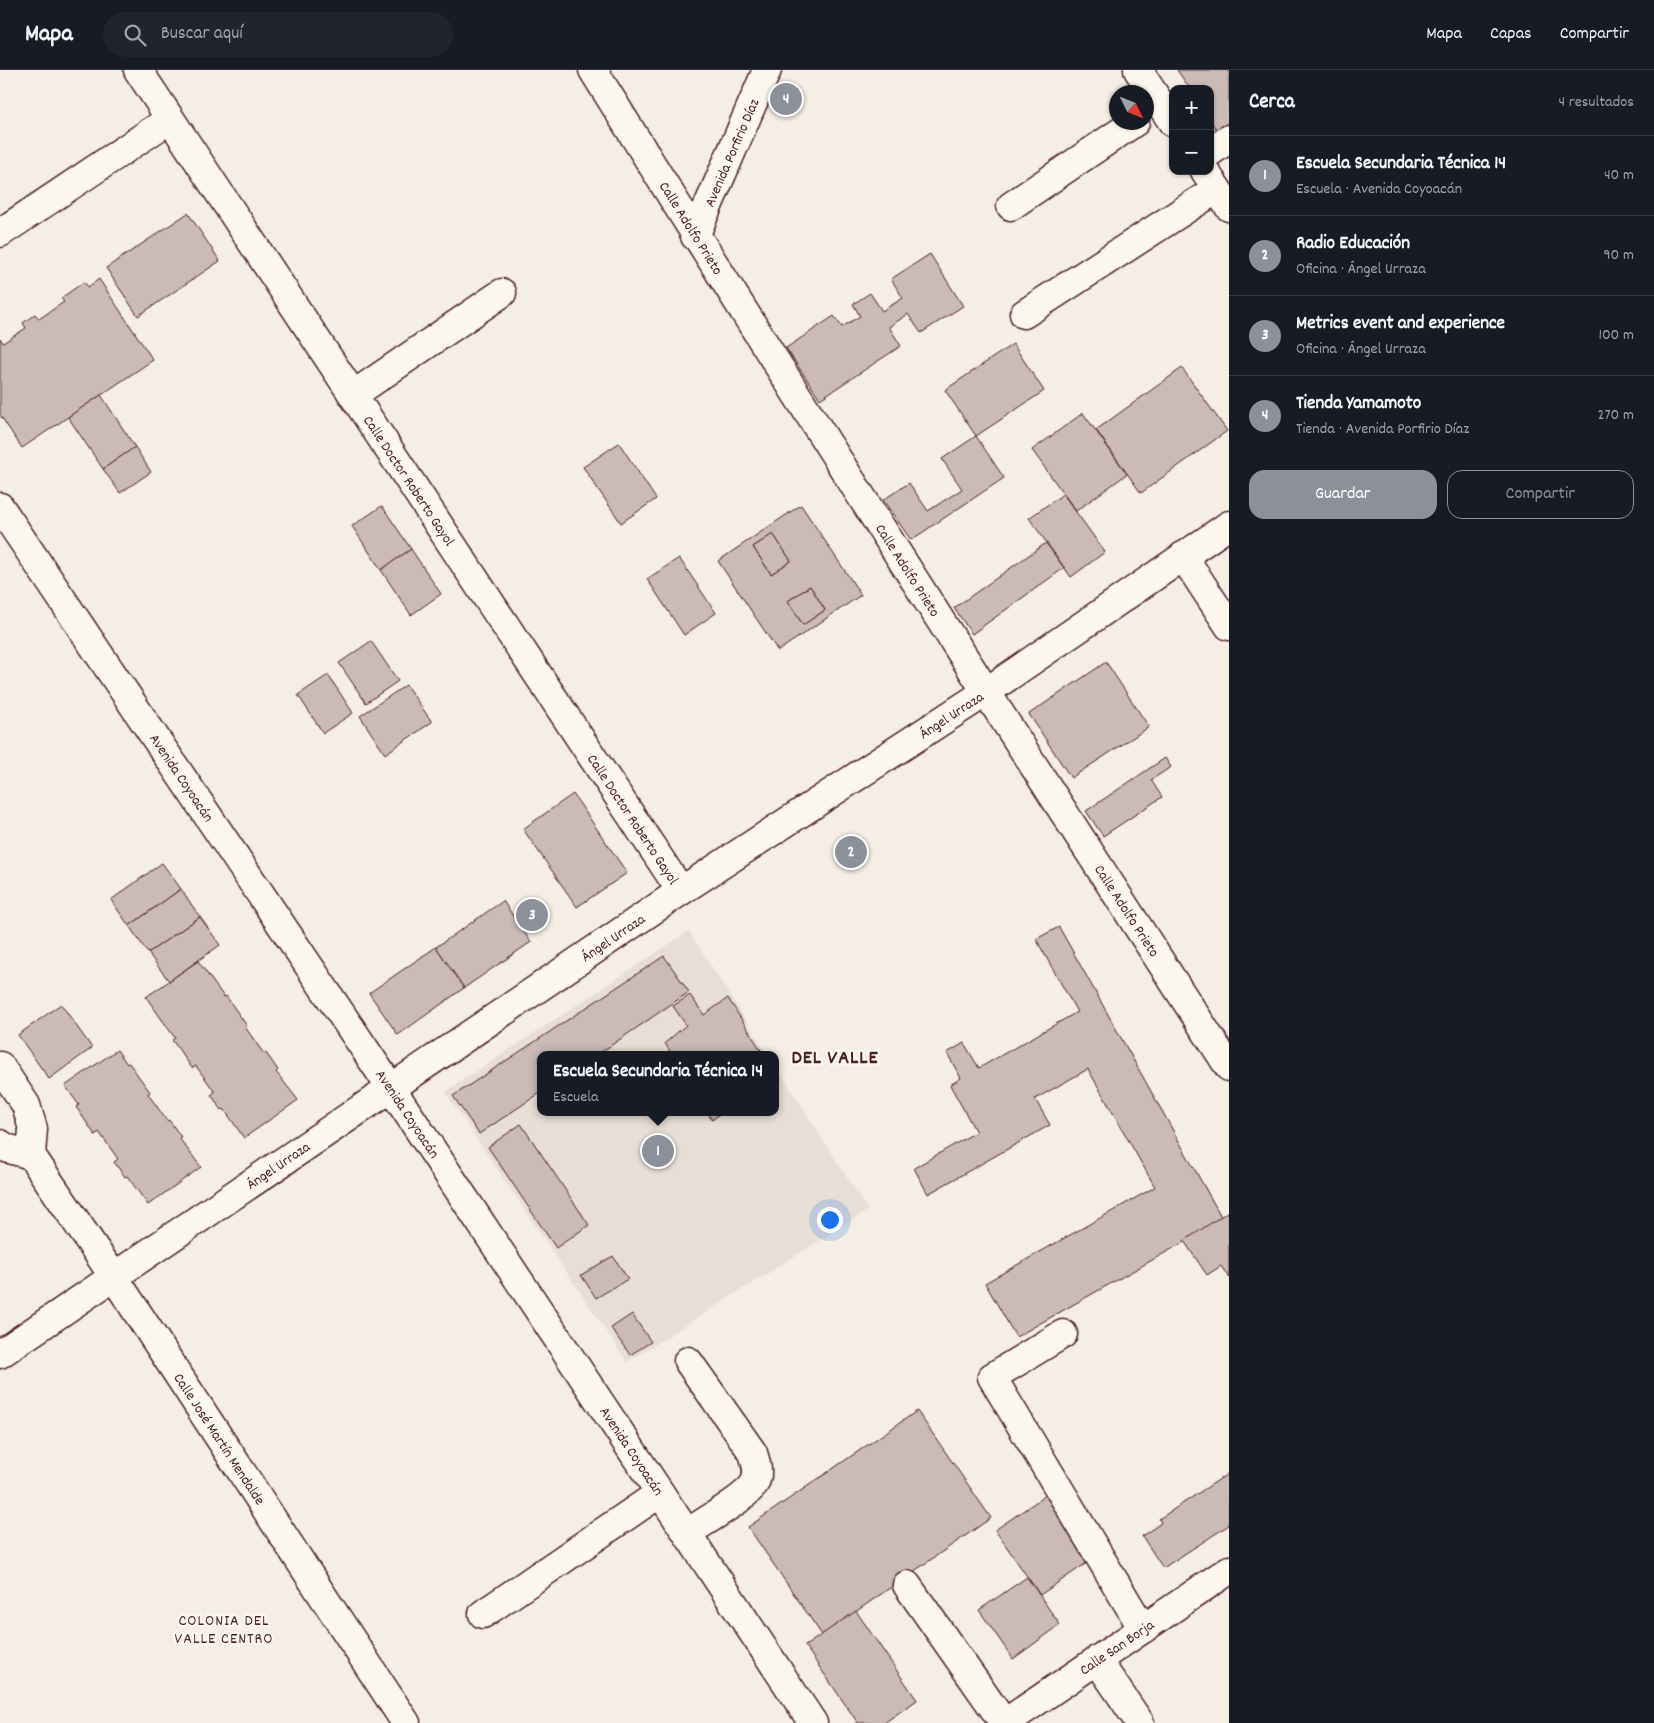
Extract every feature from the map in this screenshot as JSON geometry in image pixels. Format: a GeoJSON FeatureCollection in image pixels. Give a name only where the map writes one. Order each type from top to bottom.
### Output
{"type":"FeatureCollection","features":[{"type":"Feature","properties":{"kind":"street","name":"Calle Doctor Roberto Gayol"},"geometry":{"type":"LineString","coordinates":[[138,70],[681,891]]}},
{"type":"Feature","properties":{"kind":"street","name":"Calle Adolfo Prieto"},"geometry":{"type":"LineString","coordinates":[[593,70],[695,236],[1229,1068]]}},
{"type":"Feature","properties":{"kind":"street","name":"Avenida Porfirio Díaz"},"geometry":{"type":"LineString","coordinates":[[695,236],[767,70]]}},
{"type":"Feature","properties":{"kind":"street"},"geometry":{"type":"LineString","coordinates":[[1138,70],[1160,115]]}},
{"type":"Feature","properties":{"kind":"street"},"geometry":{"type":"LineString","coordinates":[[0,233],[170,119]]}},
{"type":"Feature","properties":{"kind":"street"},"geometry":{"type":"LineString","coordinates":[[1011,206],[1123,130]]}},
{"type":"Feature","properties":{"kind":"street"},"geometry":{"type":"LineString","coordinates":[[1214,149],[1229,139]]}},
{"type":"Feature","properties":{"kind":"street"},"geometry":{"type":"LineString","coordinates":[[1024,314],[1217,189]]}},
{"type":"Feature","properties":{"kind":"street"},"geometry":{"type":"LineString","coordinates":[[353,395],[502,293]]}},
{"type":"Feature","properties":{"kind":"street","name":"Avenida Coyoacán"},"geometry":{"type":"LineString","coordinates":[[0,507],[391,1088],[813,1723]]}},
{"type":"Feature","properties":{"kind":"street","name":"Ángel Urraza"},"geometry":{"type":"LineString","coordinates":[[0,1354],[681,891],[986,692],[1229,525]]}},
{"type":"Feature","properties":{"kind":"street"},"geometry":{"type":"LineString","coordinates":[[1183,556],[1229,626]]}},
{"type":"Feature","properties":{"kind":"street"},"geometry":{"type":"LineString","coordinates":[[0,1066],[26,1105],[33,1129],[30,1155],[6,1148],[0,1144]]}},
{"type":"Feature","properties":{"kind":"street","name":"Calle José Martín Mendalde"},"geometry":{"type":"LineString","coordinates":[[30,1155],[114,1277],[406,1723]]}},
{"type":"Feature","properties":{"kind":"street"},"geometry":{"type":"LineString","coordinates":[[1063,1334],[992,1377],[1143,1629]]}},
{"type":"Feature","properties":{"kind":"street"},"geometry":{"type":"LineString","coordinates":[[686,1533],[744,1494],[755,1483],[758,1468],[753,1453],[688,1361]]}},
{"type":"Feature","properties":{"kind":"street"},"geometry":{"type":"LineString","coordinates":[[482,1614],[660,1493]]}},
{"type":"Feature","properties":{"kind":"street","name":"Calle San Borja"},"geometry":{"type":"LineString","coordinates":[[1004,1723],[1229,1570]]}},
{"type":"Feature","properties":{"kind":"street"},"geometry":{"type":"LineString","coordinates":[[907,1585],[1004,1723]]}},
{"type":"Feature","properties":{"kind":"street"},"geometry":{"type":"LineString","coordinates":[[1097,1660],[1140,1723]]}},
{"type":"Feature","properties":{"kind":"shaded area"},"geometry":{"type":"Polygon","coordinates":[[[689,931],[765,1051],[537,1051],[537,1116],[779,1116],[779,1071],[868,1210],[627,1362],[445,1092],[689,931]]]}},
{"type":"Feature","properties":{"kind":"building"},"geometry":{"type":"Polygon","coordinates":[[[1177,70],[1229,70],[1229,122],[1217,130],[1214,126],[1214,85],[1187,85],[1177,70]]]}},
{"type":"Feature","properties":{"kind":"building"},"geometry":{"type":"Polygon","coordinates":[[[188,213],[220,261],[138,316],[106,268],[188,213]]]}},
{"type":"Feature","properties":{"kind":"building"},"geometry":{"type":"Polygon","coordinates":[[[930,254],[963,306],[921,333],[908,314],[889,327],[901,346],[820,399],[786,348],[834,316],[842,327],[860,316],[853,304],[870,293],[882,311],[903,298],[891,279],[930,254]]]}},
{"type":"Feature","properties":{"kind":"building"},"geometry":{"type":"Polygon","coordinates":[[[99,279],[153,360],[22,448],[0,415],[0,338],[3,343],[26,328],[23,323],[35,314],[39,319],[64,302],[61,298],[84,282],[88,287],[99,279]]]}},
{"type":"Feature","properties":{"kind":"building"},"geometry":{"type":"Polygon","coordinates":[[[1013,344],[1044,391],[976,436],[945,390],[1013,344]]]}},
{"type":"Feature","properties":{"kind":"building"},"geometry":{"type":"Polygon","coordinates":[[[1182,368],[1227,431],[1141,493],[1096,430],[1182,368]]]}},
{"type":"Feature","properties":{"kind":"building"},"geometry":{"type":"Polygon","coordinates":[[[101,395],[135,447],[103,469],[68,417],[101,395]]]}},
{"type":"Feature","properties":{"kind":"building"},"geometry":{"type":"Polygon","coordinates":[[[1083,413],[1127,474],[1076,511],[1032,450],[1083,413]]]}},
{"type":"Feature","properties":{"kind":"building"},"geometry":{"type":"Polygon","coordinates":[[[976,436],[1004,478],[911,540],[883,500],[909,483],[928,511],[962,489],[942,459],[976,436]]]}},
{"type":"Feature","properties":{"kind":"building"},"geometry":{"type":"Polygon","coordinates":[[[619,443],[656,499],[621,523],[583,467],[619,443]]]}},
{"type":"Feature","properties":{"kind":"building"},"geometry":{"type":"Polygon","coordinates":[[[135,447],[151,472],[120,493],[103,469],[135,447]]]}},
{"type":"Feature","properties":{"kind":"building"},"geometry":{"type":"Polygon","coordinates":[[[1063,494],[1105,552],[1071,577],[1029,518],[1063,494]]]}},
{"type":"Feature","properties":{"kind":"building"},"geometry":{"type":"Polygon","coordinates":[[[801,505],[861,595],[778,651],[718,561],[801,505]],[[773,534],[753,547],[771,574],[791,561],[773,534]],[[810,586],[788,601],[803,625],[825,610],[810,586]]]}},
{"type":"Feature","properties":{"kind":"building"},"geometry":{"type":"Polygon","coordinates":[[[382,506],[411,549],[381,570],[352,526],[382,506]]]}},
{"type":"Feature","properties":{"kind":"building"},"geometry":{"type":"Polygon","coordinates":[[[773,534],[791,561],[771,574],[753,547],[773,534]]]}},
{"type":"Feature","properties":{"kind":"building"},"geometry":{"type":"Polygon","coordinates":[[[1046,543],[1064,568],[972,634],[954,608],[1046,543]]]}},
{"type":"Feature","properties":{"kind":"building"},"geometry":{"type":"Polygon","coordinates":[[[411,549],[441,594],[411,615],[381,570],[411,549]]]}},
{"type":"Feature","properties":{"kind":"building"},"geometry":{"type":"Polygon","coordinates":[[[679,558],[716,613],[684,635],[647,579],[679,558]]]}},
{"type":"Feature","properties":{"kind":"building"},"geometry":{"type":"Polygon","coordinates":[[[810,586],[825,610],[803,625],[788,601],[810,586]]]}},
{"type":"Feature","properties":{"kind":"building"},"geometry":{"type":"Polygon","coordinates":[[[371,641],[398,681],[366,703],[339,663],[371,641]]]}},
{"type":"Feature","properties":{"kind":"building"},"geometry":{"type":"Polygon","coordinates":[[[1106,662],[1149,727],[1071,778],[1029,714],[1106,662]]]}},
{"type":"Feature","properties":{"kind":"building"},"geometry":{"type":"Polygon","coordinates":[[[328,675],[353,713],[323,733],[298,695],[328,675]]]}},
{"type":"Feature","properties":{"kind":"building"},"geometry":{"type":"Polygon","coordinates":[[[406,685],[432,722],[385,754],[360,716],[406,685]]]}},
{"type":"Feature","properties":{"kind":"building"},"geometry":{"type":"Polygon","coordinates":[[[1165,758],[1171,767],[1151,780],[1162,797],[1103,836],[1086,811],[1165,758]]]}},
{"type":"Feature","properties":{"kind":"building"},"geometry":{"type":"Polygon","coordinates":[[[573,794],[627,873],[577,907],[523,829],[573,794]]]}},
{"type":"Feature","properties":{"kind":"building"},"geometry":{"type":"Polygon","coordinates":[[[162,863],[181,889],[129,926],[111,900],[162,863]]]}},
{"type":"Feature","properties":{"kind":"building"},"geometry":{"type":"Polygon","coordinates":[[[181,889],[200,917],[148,953],[129,926],[181,889]]]}},
{"type":"Feature","properties":{"kind":"building"},"geometry":{"type":"Polygon","coordinates":[[[503,901],[531,942],[464,988],[436,947],[503,901]]]}},
{"type":"Feature","properties":{"kind":"building"},"geometry":{"type":"Polygon","coordinates":[[[200,917],[220,945],[169,981],[148,953],[200,917]]]}},
{"type":"Feature","properties":{"kind":"building"},"geometry":{"type":"Polygon","coordinates":[[[1059,927],[1223,1220],[1016,1337],[985,1283],[1155,1187],[1088,1069],[1035,1099],[1050,1125],[928,1194],[914,1168],[976,1132],[950,1085],[961,1078],[947,1053],[964,1043],[979,1068],[1077,1012],[1036,939],[1059,927]]]}},
{"type":"Feature","properties":{"kind":"building"},"geometry":{"type":"Polygon","coordinates":[[[436,947],[464,988],[398,1035],[369,993],[436,947]]]}},
{"type":"Feature","properties":{"kind":"building"},"geometry":{"type":"Polygon","coordinates":[[[664,956],[689,992],[603,1051],[537,1051],[537,1095],[479,1134],[453,1096],[664,956]]]}},
{"type":"Feature","properties":{"kind":"building"},"geometry":{"type":"Polygon","coordinates":[[[198,961],[224,997],[226,996],[247,1026],[245,1027],[278,1070],[276,1072],[298,1100],[244,1138],[224,1109],[222,1110],[211,1095],[215,1092],[196,1066],[192,1068],[172,1040],[175,1038],[146,997],[198,961]]]}},
{"type":"Feature","properties":{"kind":"building"},"geometry":{"type":"Polygon","coordinates":[[[690,995],[704,1015],[728,998],[761,1051],[670,1051],[665,1043],[686,1025],[673,1006],[690,995]]]}},
{"type":"Feature","properties":{"kind":"building"},"geometry":{"type":"Polygon","coordinates":[[[61,1004],[92,1048],[49,1079],[18,1035],[61,1004]]]}},
{"type":"Feature","properties":{"kind":"building"},"geometry":{"type":"Polygon","coordinates":[[[117,1050],[150,1092],[148,1094],[167,1121],[169,1120],[181,1137],[179,1138],[201,1167],[148,1205],[127,1176],[125,1177],[114,1162],[118,1159],[99,1132],[95,1135],[76,1107],[79,1105],[65,1086],[117,1050]]]}},
{"type":"Feature","properties":{"kind":"building"},"geometry":{"type":"Polygon","coordinates":[[[521,1124],[589,1225],[556,1248],[488,1147],[521,1124]]]}},
{"type":"Feature","properties":{"kind":"building"},"geometry":{"type":"Polygon","coordinates":[[[1229,1211],[1229,1278],[1221,1266],[1207,1275],[1184,1241],[1229,1211]]]}},
{"type":"Feature","properties":{"kind":"building"},"geometry":{"type":"Polygon","coordinates":[[[613,1256],[628,1279],[596,1298],[581,1275],[613,1256]]]}},
{"type":"Feature","properties":{"kind":"building"},"geometry":{"type":"Polygon","coordinates":[[[632,1314],[651,1342],[630,1355],[611,1328],[632,1314]]]}},
{"type":"Feature","properties":{"kind":"building"},"geometry":{"type":"Polygon","coordinates":[[[917,1411],[991,1518],[822,1635],[748,1527],[917,1411]]]}},
{"type":"Feature","properties":{"kind":"building"},"geometry":{"type":"Polygon","coordinates":[[[1229,1473],[1229,1525],[1163,1568],[1142,1536],[1161,1523],[1159,1519],[1229,1473]]]}},
{"type":"Feature","properties":{"kind":"building"},"geometry":{"type":"Polygon","coordinates":[[[1046,1495],[1091,1560],[1040,1595],[995,1530],[1046,1495]]]}},
{"type":"Feature","properties":{"kind":"building"},"geometry":{"type":"Polygon","coordinates":[[[1027,1577],[1060,1625],[1013,1659],[979,1610],[1027,1577]]]}},
{"type":"Feature","properties":{"kind":"building"},"geometry":{"type":"Polygon","coordinates":[[[856,1611],[917,1700],[884,1723],[858,1723],[805,1646],[856,1611]]]}},
{"type":"Feature","properties":{"kind":"place","name":"Tienda Yamamoto"},"geometry":{"type":"Point","coordinates":[786,99]}},
{"type":"Feature","properties":{"kind":"place","name":"Radio Educación"},"geometry":{"type":"Point","coordinates":[851,852]}},
{"type":"Feature","properties":{"kind":"place","name":"Metrics event and experience"},"geometry":{"type":"Point","coordinates":[532,915]}},
{"type":"Feature","properties":{"kind":"place","name":"Escuela Secundaria Técnica 14"},"geometry":{"type":"Point","coordinates":[658,1151]}},
{"type":"Feature","properties":{"kind":"district","name":"DEL VALLE"},"geometry":{"type":"Point","coordinates":[835,1056]}},
{"type":"Feature","properties":{"kind":"district","name":"COLONIA DEL VALLE CENTRO"},"geometry":{"type":"Point","coordinates":[224,1628]}}]}
